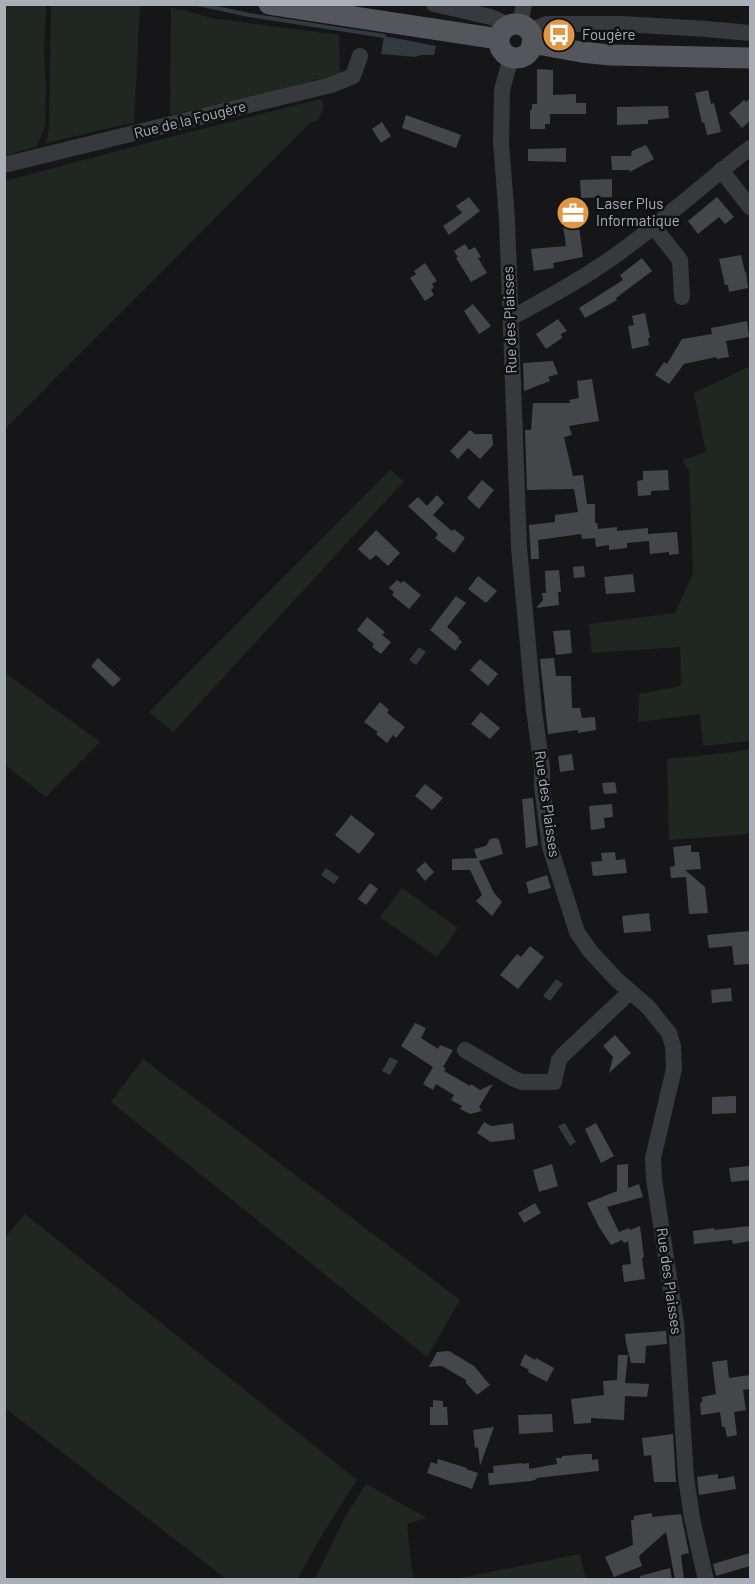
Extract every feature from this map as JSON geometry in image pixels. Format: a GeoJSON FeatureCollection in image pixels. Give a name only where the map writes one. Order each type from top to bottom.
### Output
{"type":"FeatureCollection","features":[{"type":"Feature","properties":{"kind":"main road"},"geometry":{"type":"LineString","coordinates":[[269,4],[519,28],[581,52],[610,55],[750,58]]}},
{"type":"Feature","properties":{"kind":"main road"},"geometry":{"type":"LineString","coordinates":[[512,57],[516,58],[528,52],[519,28]]}},
{"type":"Feature","properties":{"kind":"street"},"geometry":{"type":"LineString","coordinates":[[434,4],[491,17],[519,28],[546,24],[589,24],[706,28],[750,33]]}},
{"type":"Feature","properties":{"kind":"street","name":"Rue de la Fougère"},"geometry":{"type":"LineString","coordinates":[[4,165],[331,85],[353,76],[360,56]]}},
{"type":"Feature","properties":{"kind":"street","name":"Rue des Plaisses"},"geometry":{"type":"LineString","coordinates":[[512,57],[502,90],[501,142],[507,220],[519,548],[534,710],[542,768],[542,787],[550,847],[577,932],[590,951],[616,979],[661,1020],[669,1033],[673,1046],[674,1069],[653,1158],[654,1179],[675,1314],[686,1477],[696,1538],[706,1580]]}},
{"type":"Feature","properties":{"kind":"street"},"geometry":{"type":"LineString","coordinates":[[511,317],[598,267],[654,226],[750,148]]}},
{"type":"Feature","properties":{"kind":"street"},"geometry":{"type":"LineString","coordinates":[[721,170],[750,207]]}},
{"type":"Feature","properties":{"kind":"street"},"geometry":{"type":"LineString","coordinates":[[654,226],[680,260],[682,297]]}},
{"type":"Feature","properties":{"kind":"street"},"geometry":{"type":"LineString","coordinates":[[465,1050],[522,1082],[554,1082],[559,1060],[563,1055],[630,992]]}},
{"type":"Feature","properties":{"kind":"shaded area"},"geometry":{"type":"Polygon","coordinates":[[[5,4],[46,5],[44,52],[46,92],[45,126],[37,146],[5,156],[5,4]]]}},
{"type":"Feature","properties":{"kind":"shaded area"},"geometry":{"type":"Polygon","coordinates":[[[51,5],[140,5],[134,123],[46,143],[49,129],[51,5]]]}},
{"type":"Feature","properties":{"kind":"shaded area"},"geometry":{"type":"Polygon","coordinates":[[[171,8],[211,18],[339,35],[340,75],[170,115],[171,8]]]}},
{"type":"Feature","properties":{"kind":"shaded area"},"geometry":{"type":"Polygon","coordinates":[[[384,36],[436,46],[434,55],[415,57],[381,54],[384,36]]]}},
{"type":"Feature","properties":{"kind":"shaded area"},"geometry":{"type":"Polygon","coordinates":[[[321,99],[324,108],[317,121],[311,122],[5,429],[5,181],[321,99]]]}},
{"type":"Feature","properties":{"kind":"shaded area"},"geometry":{"type":"Polygon","coordinates":[[[750,366],[750,741],[703,746],[700,714],[638,722],[639,694],[681,686],[680,647],[592,653],[589,624],[675,613],[693,573],[689,470],[682,460],[706,452],[694,393],[750,366]]]}},
{"type":"Feature","properties":{"kind":"shaded area"},"geometry":{"type":"Polygon","coordinates":[[[390,470],[404,481],[173,732],[149,712],[390,470]]]}},
{"type":"Feature","properties":{"kind":"shaded area"},"geometry":{"type":"Polygon","coordinates":[[[419,647],[426,652],[416,665],[409,660],[419,647]]]}},
{"type":"Feature","properties":{"kind":"shaded area"},"geometry":{"type":"Polygon","coordinates":[[[4,672],[100,742],[46,797],[5,765],[4,672]]]}},
{"type":"Feature","properties":{"kind":"shaded area"},"geometry":{"type":"Polygon","coordinates":[[[750,749],[750,833],[669,840],[667,759],[750,749]]]}},
{"type":"Feature","properties":{"kind":"shaded area"},"geometry":{"type":"Polygon","coordinates":[[[326,868],[339,877],[334,884],[321,875],[326,868]]]}},
{"type":"Feature","properties":{"kind":"shaded area"},"geometry":{"type":"Polygon","coordinates":[[[402,888],[458,928],[437,957],[380,917],[402,888]]]}},
{"type":"Feature","properties":{"kind":"shaded area"},"geometry":{"type":"Polygon","coordinates":[[[556,979],[563,984],[550,1001],[543,996],[556,979]]]}},
{"type":"Feature","properties":{"kind":"shaded area"},"geometry":{"type":"Polygon","coordinates":[[[390,1057],[398,1061],[390,1075],[382,1071],[390,1057]]]}},
{"type":"Feature","properties":{"kind":"shaded area"},"geometry":{"type":"Polygon","coordinates":[[[143,1059],[460,1300],[427,1357],[111,1102],[143,1059]]]}},
{"type":"Feature","properties":{"kind":"shaded area"},"geometry":{"type":"Polygon","coordinates":[[[565,1123],[576,1142],[570,1146],[558,1126],[565,1123]]]}},
{"type":"Feature","properties":{"kind":"shaded area"},"geometry":{"type":"Polygon","coordinates":[[[25,1214],[357,1480],[297,1579],[226,1579],[5,1408],[5,1237],[25,1214]]]}},
{"type":"Feature","properties":{"kind":"shaded area"},"geometry":{"type":"Polygon","coordinates":[[[366,1484],[427,1518],[407,1524],[413,1579],[315,1579],[345,1517],[366,1484]]]}},
{"type":"Feature","properties":{"kind":"shaded area"},"geometry":{"type":"Polygon","coordinates":[[[580,1554],[586,1579],[455,1579],[580,1554]]]}},
{"type":"Feature","properties":{"kind":"building"},"geometry":{"type":"Polygon","coordinates":[[[537,69],[553,70],[553,95],[576,94],[576,103],[586,103],[586,114],[550,114],[550,124],[545,124],[545,129],[530,129],[530,110],[532,110],[532,104],[537,104],[537,69]]]}},
{"type":"Feature","properties":{"kind":"building"},"geometry":{"type":"Polygon","coordinates":[[[708,90],[711,104],[714,103],[721,132],[707,135],[695,93],[708,90]]]}},
{"type":"Feature","properties":{"kind":"building"},"geometry":{"type":"Polygon","coordinates":[[[750,98],[750,121],[742,128],[729,113],[744,100],[746,102],[750,98]]]}},
{"type":"Feature","properties":{"kind":"building"},"geometry":{"type":"Polygon","coordinates":[[[668,106],[669,118],[648,120],[648,124],[617,125],[617,107],[668,106]]]}},
{"type":"Feature","properties":{"kind":"building"},"geometry":{"type":"Polygon","coordinates":[[[406,115],[461,135],[456,148],[402,128],[406,115]]]}},
{"type":"Feature","properties":{"kind":"building"},"geometry":{"type":"Polygon","coordinates":[[[382,122],[391,136],[381,143],[372,129],[382,122]]]}},
{"type":"Feature","properties":{"kind":"building"},"geometry":{"type":"Polygon","coordinates":[[[646,145],[654,159],[630,172],[629,170],[612,170],[611,156],[631,156],[632,151],[646,145]]]}},
{"type":"Feature","properties":{"kind":"building"},"geometry":{"type":"Polygon","coordinates":[[[566,148],[566,162],[528,161],[528,149],[566,148]]]}},
{"type":"Feature","properties":{"kind":"building"},"geometry":{"type":"Polygon","coordinates":[[[612,179],[612,197],[581,198],[580,180],[612,179]]]}},
{"type":"Feature","properties":{"kind":"building"},"geometry":{"type":"Polygon","coordinates":[[[469,197],[480,211],[449,235],[443,226],[462,213],[456,206],[469,197]]]}},
{"type":"Feature","properties":{"kind":"building"},"geometry":{"type":"Polygon","coordinates":[[[717,197],[734,217],[725,224],[719,217],[698,234],[688,221],[717,197]]]}},
{"type":"Feature","properties":{"kind":"building"},"geometry":{"type":"Polygon","coordinates":[[[576,203],[583,257],[553,263],[554,268],[534,271],[531,249],[566,246],[560,205],[576,203]]]}},
{"type":"Feature","properties":{"kind":"building"},"geometry":{"type":"Polygon","coordinates":[[[465,244],[469,250],[475,247],[481,257],[478,258],[487,273],[471,282],[454,251],[465,244]]]}},
{"type":"Feature","properties":{"kind":"building"},"geometry":{"type":"Polygon","coordinates":[[[741,255],[748,288],[729,292],[719,259],[741,255]]]}},
{"type":"Feature","properties":{"kind":"building"},"geometry":{"type":"Polygon","coordinates":[[[642,258],[652,271],[616,298],[617,300],[585,318],[579,308],[623,280],[620,275],[642,258]]]}},
{"type":"Feature","properties":{"kind":"building"},"geometry":{"type":"Polygon","coordinates":[[[425,263],[437,281],[432,284],[434,287],[431,290],[434,295],[425,301],[410,278],[416,274],[414,271],[425,263]]]}},
{"type":"Feature","properties":{"kind":"building"},"geometry":{"type":"Polygon","coordinates":[[[473,304],[491,326],[479,334],[464,311],[473,304]]]}},
{"type":"Feature","properties":{"kind":"building"},"geometry":{"type":"Polygon","coordinates":[[[645,313],[650,338],[648,338],[649,345],[632,349],[628,326],[634,325],[632,316],[645,313]]]}},
{"type":"Feature","properties":{"kind":"building"},"geometry":{"type":"Polygon","coordinates":[[[558,319],[567,331],[561,334],[562,338],[546,349],[536,334],[558,319]]]}},
{"type":"Feature","properties":{"kind":"building"},"geometry":{"type":"Polygon","coordinates":[[[747,321],[749,337],[726,341],[729,357],[717,359],[716,357],[684,364],[669,384],[655,375],[664,362],[667,364],[682,339],[712,334],[711,328],[747,321]]]}},
{"type":"Feature","properties":{"kind":"building"},"geometry":{"type":"Polygon","coordinates":[[[553,361],[558,374],[548,377],[550,381],[524,391],[523,363],[553,361]]]}},
{"type":"Feature","properties":{"kind":"building"},"geometry":{"type":"Polygon","coordinates":[[[592,379],[599,421],[569,426],[572,435],[564,437],[573,476],[583,475],[587,504],[595,504],[595,523],[598,529],[617,527],[617,531],[648,528],[648,534],[677,532],[679,554],[669,555],[669,552],[650,554],[649,541],[627,543],[627,548],[609,550],[609,545],[596,547],[595,538],[582,539],[581,534],[538,540],[539,559],[531,559],[529,525],[555,522],[555,515],[578,512],[574,489],[527,490],[525,430],[531,430],[533,403],[570,403],[569,400],[579,398],[577,381],[592,379]]]}},
{"type":"Feature","properties":{"kind":"building"},"geometry":{"type":"Polygon","coordinates":[[[470,430],[475,434],[492,434],[493,445],[480,459],[468,448],[458,459],[450,451],[470,430]]]}},
{"type":"Feature","properties":{"kind":"building"},"geometry":{"type":"Polygon","coordinates":[[[668,470],[669,490],[651,491],[651,495],[638,496],[637,481],[643,480],[643,471],[668,470]]]}},
{"type":"Feature","properties":{"kind":"building"},"geometry":{"type":"Polygon","coordinates":[[[482,480],[494,490],[479,509],[467,498],[482,480]]]}},
{"type":"Feature","properties":{"kind":"building"},"geometry":{"type":"Polygon","coordinates":[[[437,495],[444,503],[433,515],[452,531],[454,529],[465,538],[454,553],[435,538],[438,534],[408,506],[418,497],[427,506],[437,495]]]}},
{"type":"Feature","properties":{"kind":"building"},"geometry":{"type":"Polygon","coordinates":[[[376,530],[400,553],[388,566],[376,555],[370,560],[358,549],[376,530]]]}},
{"type":"Feature","properties":{"kind":"building"},"geometry":{"type":"Polygon","coordinates":[[[584,566],[585,577],[574,578],[573,567],[584,566]]]}},
{"type":"Feature","properties":{"kind":"building"},"geometry":{"type":"Polygon","coordinates":[[[559,570],[561,592],[558,592],[559,605],[536,608],[543,600],[542,593],[546,593],[545,571],[559,570]]]}},
{"type":"Feature","properties":{"kind":"building"},"geometry":{"type":"Polygon","coordinates":[[[633,574],[635,592],[606,594],[604,577],[633,574]]]}},
{"type":"Feature","properties":{"kind":"building"},"geometry":{"type":"Polygon","coordinates":[[[478,576],[497,591],[486,603],[468,589],[478,576]]]}},
{"type":"Feature","properties":{"kind":"building"},"geometry":{"type":"Polygon","coordinates":[[[397,580],[401,583],[404,581],[421,595],[409,609],[392,595],[394,592],[389,588],[397,580]]]}},
{"type":"Feature","properties":{"kind":"building"},"geometry":{"type":"Polygon","coordinates":[[[456,596],[466,603],[447,627],[462,642],[455,651],[430,630],[456,596]]]}},
{"type":"Feature","properties":{"kind":"building"},"geometry":{"type":"Polygon","coordinates":[[[367,617],[385,632],[382,635],[391,642],[381,654],[372,647],[374,644],[357,630],[367,617]]]}},
{"type":"Feature","properties":{"kind":"building"},"geometry":{"type":"Polygon","coordinates":[[[570,630],[572,653],[556,655],[553,631],[570,630]]]}},
{"type":"Feature","properties":{"kind":"building"},"geometry":{"type":"Polygon","coordinates":[[[98,658],[121,679],[113,687],[91,666],[98,658]]]}},
{"type":"Feature","properties":{"kind":"building"},"geometry":{"type":"Polygon","coordinates":[[[554,658],[556,676],[571,676],[572,708],[580,708],[582,718],[595,717],[596,730],[548,734],[540,659],[554,658]]]}},
{"type":"Feature","properties":{"kind":"building"},"geometry":{"type":"Polygon","coordinates":[[[480,659],[498,674],[488,686],[470,670],[480,659]]]}},
{"type":"Feature","properties":{"kind":"building"},"geometry":{"type":"Polygon","coordinates":[[[380,702],[389,710],[387,713],[405,727],[396,738],[393,735],[387,743],[376,734],[378,732],[364,722],[380,702]]]}},
{"type":"Feature","properties":{"kind":"building"},"geometry":{"type":"Polygon","coordinates":[[[481,712],[500,728],[490,739],[471,724],[481,712]]]}},
{"type":"Feature","properties":{"kind":"building"},"geometry":{"type":"Polygon","coordinates":[[[572,754],[574,770],[560,772],[558,756],[572,754]]]}},
{"type":"Feature","properties":{"kind":"building"},"geometry":{"type":"Polygon","coordinates":[[[615,782],[617,793],[604,794],[602,783],[615,782]]]}},
{"type":"Feature","properties":{"kind":"building"},"geometry":{"type":"Polygon","coordinates":[[[425,784],[443,798],[432,810],[415,796],[425,784]]]}},
{"type":"Feature","properties":{"kind":"building"},"geometry":{"type":"Polygon","coordinates":[[[533,798],[538,845],[526,848],[522,799],[533,798]]]}},
{"type":"Feature","properties":{"kind":"building"},"geometry":{"type":"Polygon","coordinates":[[[612,804],[613,817],[604,818],[605,828],[591,830],[589,806],[612,804]]]}},
{"type":"Feature","properties":{"kind":"building"},"geometry":{"type":"Polygon","coordinates":[[[351,815],[375,834],[359,854],[335,835],[351,815]]]}},
{"type":"Feature","properties":{"kind":"building"},"geometry":{"type":"Polygon","coordinates":[[[490,839],[499,840],[503,854],[479,861],[494,893],[502,902],[492,916],[476,901],[482,895],[470,870],[452,870],[452,859],[477,858],[474,849],[486,846],[490,839]]]}},
{"type":"Feature","properties":{"kind":"building"},"geometry":{"type":"Polygon","coordinates":[[[691,845],[691,852],[699,852],[701,869],[685,870],[705,887],[708,913],[689,914],[686,877],[671,878],[670,867],[675,866],[673,847],[691,845]]]}},
{"type":"Feature","properties":{"kind":"building"},"geometry":{"type":"Polygon","coordinates":[[[615,852],[616,860],[625,859],[627,873],[593,876],[591,862],[602,861],[601,853],[615,852]]]}},
{"type":"Feature","properties":{"kind":"building"},"geometry":{"type":"Polygon","coordinates":[[[425,862],[434,872],[425,881],[416,870],[425,862]]]}},
{"type":"Feature","properties":{"kind":"building"},"geometry":{"type":"Polygon","coordinates":[[[547,875],[551,888],[529,894],[526,882],[547,875]]]}},
{"type":"Feature","properties":{"kind":"building"},"geometry":{"type":"Polygon","coordinates":[[[370,883],[378,889],[366,905],[358,899],[370,883]]]}},
{"type":"Feature","properties":{"kind":"building"},"geometry":{"type":"Polygon","coordinates":[[[649,913],[651,931],[624,933],[622,916],[649,913]]]}},
{"type":"Feature","properties":{"kind":"building"},"geometry":{"type":"Polygon","coordinates":[[[749,931],[750,964],[734,965],[732,946],[709,948],[707,935],[749,931]]]}},
{"type":"Feature","properties":{"kind":"building"},"geometry":{"type":"Polygon","coordinates":[[[530,946],[544,957],[518,989],[500,975],[517,954],[521,957],[530,946]]]}},
{"type":"Feature","properties":{"kind":"building"},"geometry":{"type":"Polygon","coordinates":[[[731,988],[732,1001],[712,1003],[711,990],[731,988]]]}},
{"type":"Feature","properties":{"kind":"building"},"geometry":{"type":"Polygon","coordinates":[[[415,1023],[426,1028],[421,1038],[438,1049],[440,1045],[453,1050],[443,1067],[446,1069],[444,1071],[480,1090],[493,1084],[479,1107],[482,1111],[470,1114],[460,1109],[462,1106],[451,1100],[454,1095],[436,1084],[433,1090],[423,1084],[433,1067],[401,1046],[415,1023]]]}},
{"type":"Feature","properties":{"kind":"building"},"geometry":{"type":"Polygon","coordinates":[[[615,1035],[631,1053],[609,1073],[613,1057],[603,1046],[615,1035]]]}},
{"type":"Feature","properties":{"kind":"building"},"geometry":{"type":"Polygon","coordinates":[[[736,1096],[736,1113],[712,1114],[712,1097],[736,1096]]]}},
{"type":"Feature","properties":{"kind":"building"},"geometry":{"type":"Polygon","coordinates":[[[484,1122],[491,1126],[513,1123],[515,1139],[491,1142],[477,1133],[484,1122]]]}},
{"type":"Feature","properties":{"kind":"building"},"geometry":{"type":"Polygon","coordinates":[[[596,1123],[614,1156],[601,1163],[585,1129],[596,1123]]]}},
{"type":"Feature","properties":{"kind":"building"},"geometry":{"type":"Polygon","coordinates":[[[552,1164],[558,1186],[539,1192],[533,1170],[552,1164]]]}},
{"type":"Feature","properties":{"kind":"building"},"geometry":{"type":"Polygon","coordinates":[[[628,1164],[628,1188],[639,1184],[643,1197],[607,1207],[619,1232],[640,1226],[645,1279],[624,1282],[622,1265],[631,1264],[628,1241],[624,1243],[622,1240],[611,1245],[587,1203],[617,1191],[617,1165],[628,1164]]]}},
{"type":"Feature","properties":{"kind":"building"},"geometry":{"type":"Polygon","coordinates":[[[750,1166],[750,1180],[731,1182],[729,1168],[750,1166]]]}},
{"type":"Feature","properties":{"kind":"building"},"geometry":{"type":"Polygon","coordinates":[[[535,1203],[541,1213],[524,1223],[518,1213],[535,1203]]]}},
{"type":"Feature","properties":{"kind":"building"},"geometry":{"type":"Polygon","coordinates":[[[750,1226],[750,1241],[733,1244],[732,1240],[694,1244],[693,1231],[750,1226]]]}},
{"type":"Feature","properties":{"kind":"building"},"geometry":{"type":"Polygon","coordinates":[[[666,1331],[667,1344],[646,1346],[645,1363],[631,1363],[625,1334],[666,1331]]]}},
{"type":"Feature","properties":{"kind":"building"},"geometry":{"type":"Polygon","coordinates":[[[449,1351],[474,1366],[490,1385],[477,1395],[466,1380],[442,1366],[429,1367],[437,1352],[449,1351]]]}},
{"type":"Feature","properties":{"kind":"building"},"geometry":{"type":"Polygon","coordinates":[[[525,1354],[554,1368],[547,1382],[520,1365],[525,1354]]]}},
{"type":"Feature","properties":{"kind":"building"},"geometry":{"type":"Polygon","coordinates":[[[618,1355],[628,1355],[625,1383],[649,1384],[647,1397],[625,1396],[624,1420],[591,1418],[591,1423],[574,1424],[571,1399],[604,1395],[603,1381],[617,1380],[618,1355]]]}},
{"type":"Feature","properties":{"kind":"building"},"geometry":{"type":"Polygon","coordinates":[[[727,1360],[729,1378],[750,1375],[750,1389],[743,1390],[746,1410],[734,1412],[737,1435],[727,1437],[725,1427],[722,1427],[720,1412],[701,1415],[700,1403],[702,1397],[716,1394],[712,1362],[727,1360]]]}},
{"type":"Feature","properties":{"kind":"building"},"geometry":{"type":"Polygon","coordinates":[[[433,1400],[443,1401],[443,1407],[447,1407],[448,1425],[430,1425],[430,1407],[433,1407],[433,1400]]]}},
{"type":"Feature","properties":{"kind":"building"},"geometry":{"type":"Polygon","coordinates":[[[552,1414],[553,1432],[519,1434],[518,1415],[552,1414]]]}},
{"type":"Feature","properties":{"kind":"building"},"geometry":{"type":"Polygon","coordinates":[[[494,1427],[480,1466],[473,1430],[494,1427]]]}},
{"type":"Feature","properties":{"kind":"building"},"geometry":{"type":"Polygon","coordinates":[[[673,1434],[676,1482],[654,1482],[651,1455],[644,1456],[642,1438],[673,1434]]]}},
{"type":"Feature","properties":{"kind":"building"},"geometry":{"type":"Polygon","coordinates":[[[592,1454],[592,1460],[598,1459],[599,1471],[489,1485],[488,1473],[494,1473],[493,1466],[529,1463],[529,1469],[557,1464],[556,1458],[562,1458],[562,1456],[592,1454]]]}},
{"type":"Feature","properties":{"kind":"building"},"geometry":{"type":"Polygon","coordinates":[[[438,1459],[478,1473],[472,1489],[427,1473],[431,1462],[437,1464],[438,1459]]]}},
{"type":"Feature","properties":{"kind":"building"},"geometry":{"type":"Polygon","coordinates":[[[718,1474],[718,1479],[734,1476],[736,1489],[699,1495],[697,1477],[718,1474]]]}},
{"type":"Feature","properties":{"kind":"building"},"geometry":{"type":"Polygon","coordinates":[[[652,1513],[652,1517],[681,1514],[689,1553],[681,1555],[684,1580],[675,1580],[666,1532],[640,1555],[642,1566],[614,1577],[605,1557],[633,1545],[631,1520],[634,1520],[634,1516],[652,1513]]]}},
{"type":"Feature","properties":{"kind":"building"},"geometry":{"type":"Polygon","coordinates":[[[750,1553],[750,1566],[716,1576],[713,1564],[750,1553]]]}},
{"type":"Feature","properties":{"kind":"building"},"geometry":{"type":"Polygon","coordinates":[[[670,1568],[672,1580],[641,1580],[640,1576],[670,1568]]]}},
{"type":"Feature","properties":{"kind":"waterway"},"geometry":{"type":"LineString","coordinates":[[198,4],[249,15],[384,36]]}},
{"type":"Feature","properties":{"kind":"place","name":"Fougère"},"geometry":{"type":"Point","coordinates":[559,35]}},
{"type":"Feature","properties":{"kind":"place","name":"Laser Plus Informatique"},"geometry":{"type":"Point","coordinates":[573,213]}}]}
